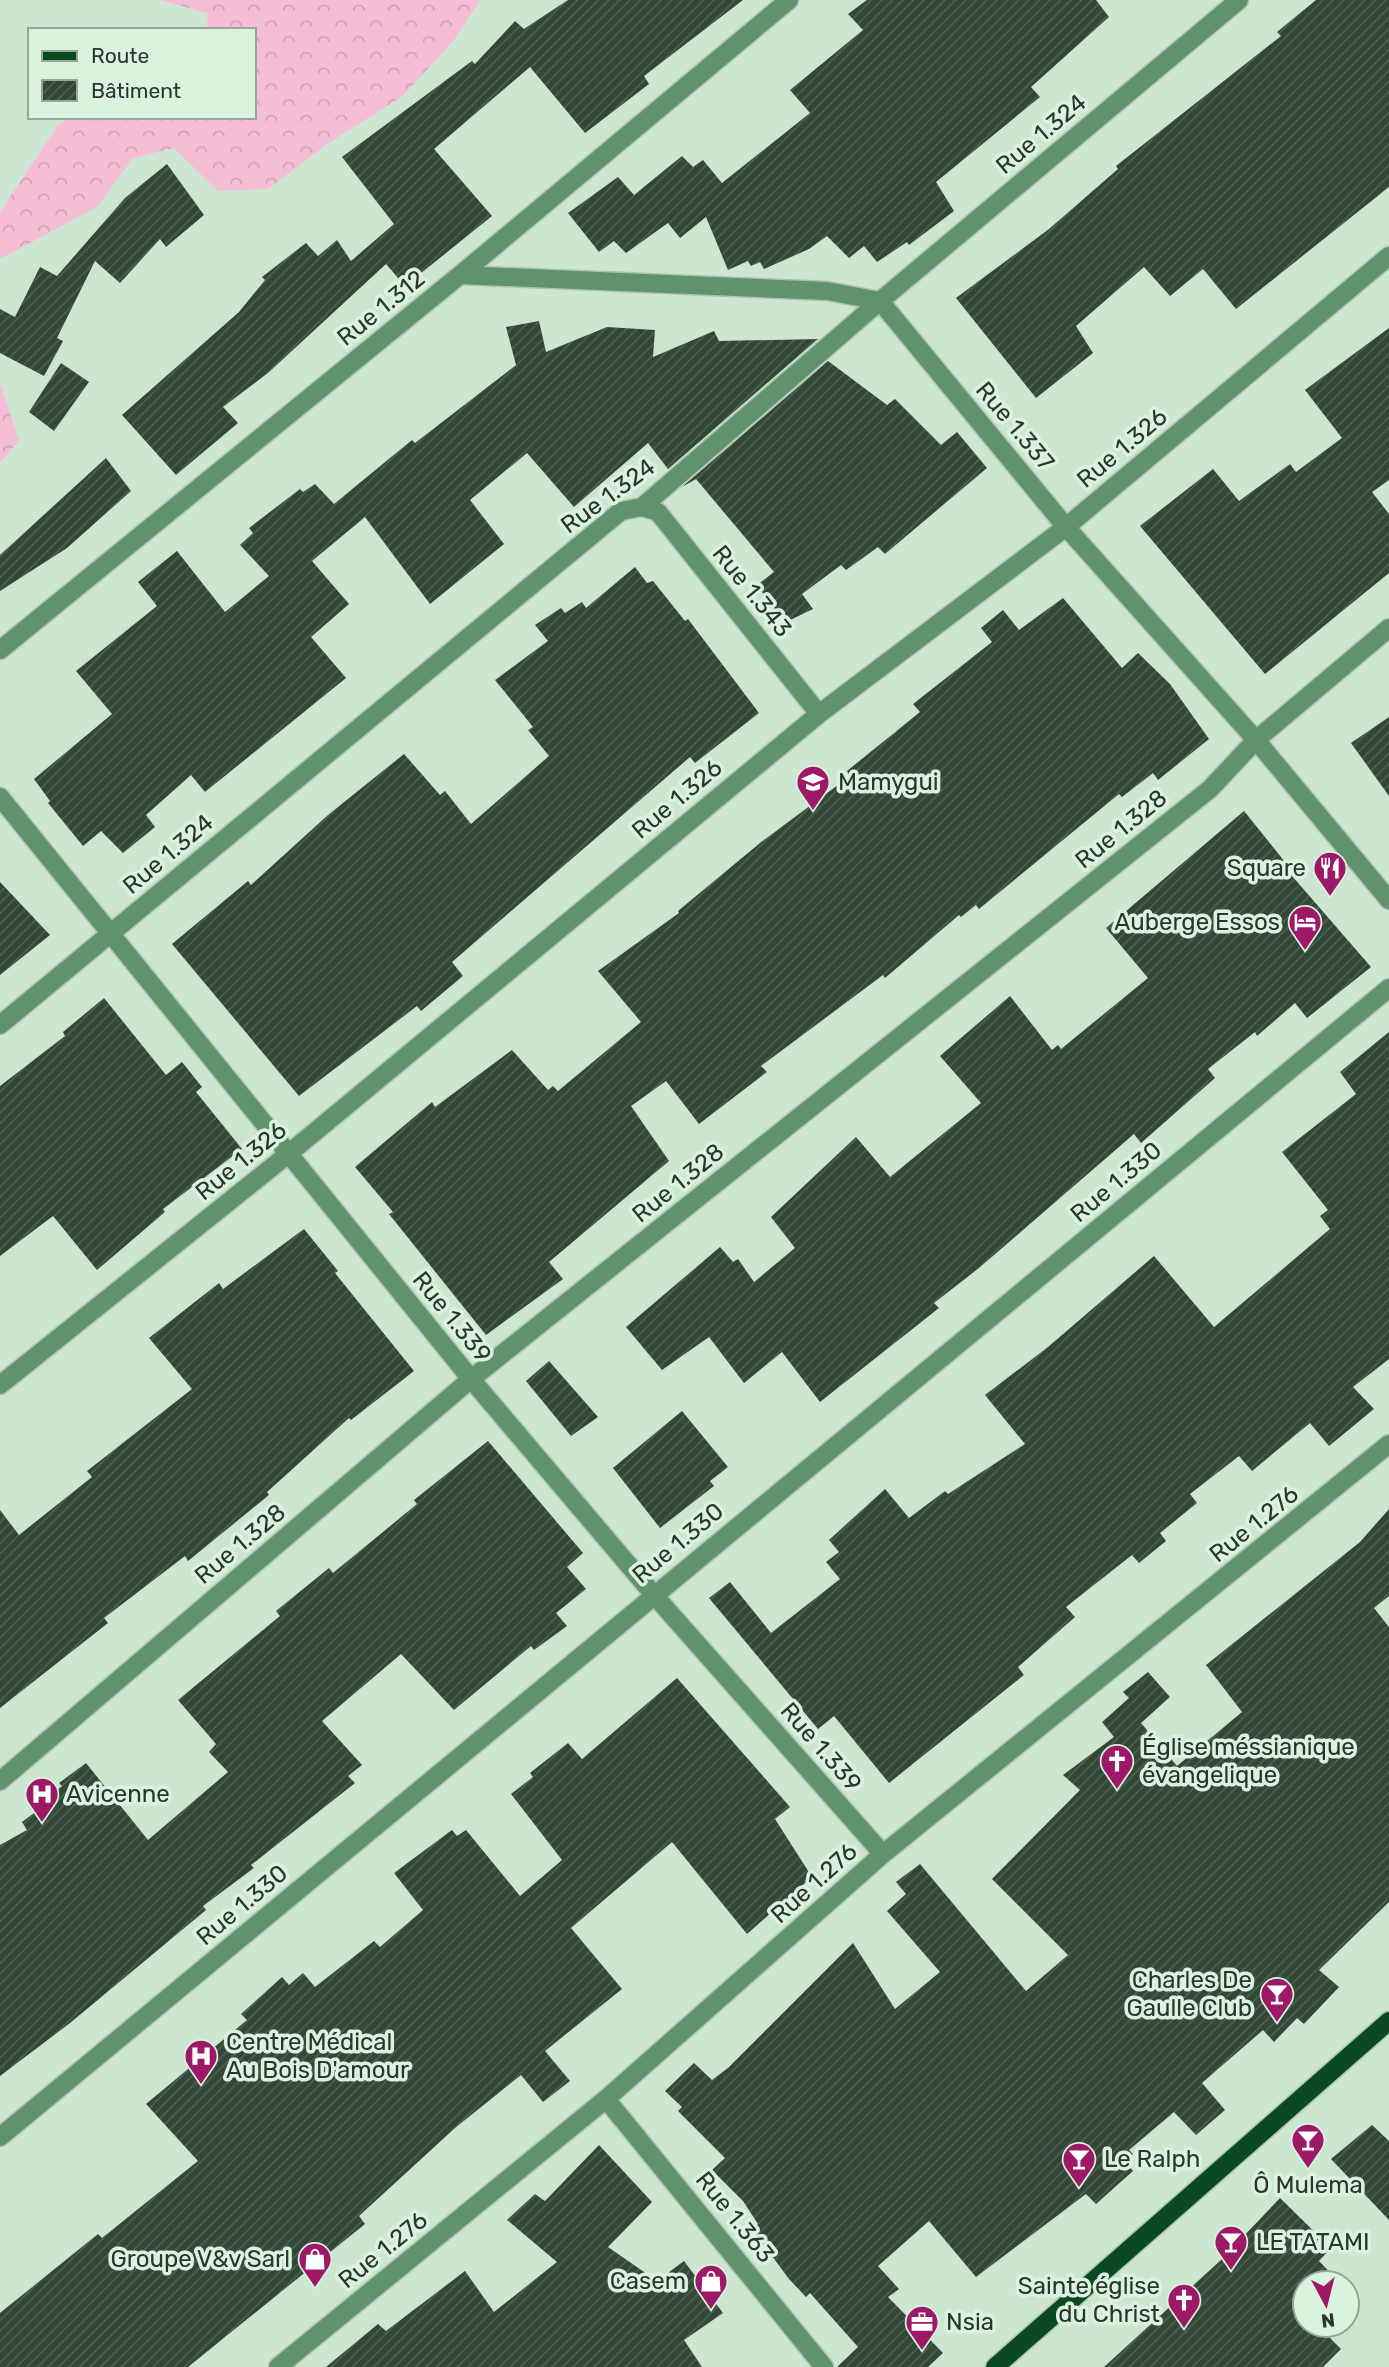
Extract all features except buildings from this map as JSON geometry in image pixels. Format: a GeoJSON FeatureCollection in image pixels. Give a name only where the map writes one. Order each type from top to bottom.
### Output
{"type":"FeatureCollection","features":[{"type":"Feature","properties":{"kind":"main road"},"geometry":{"type":"LineString","coordinates":[[995,2367],[1389,2021]]}},
{"type":"Feature","properties":{"kind":"street","name":"Rue 1.312"},"geometry":{"type":"LineString","coordinates":[[0,650],[460,275],[789,0]]}},
{"type":"Feature","properties":{"kind":"street","name":"Rue 1.324"},"geometry":{"type":"LineString","coordinates":[[0,1025],[621,511],[642,507],[880,302],[1239,0]]}},
{"type":"Feature","properties":{"kind":"street","name":"Rue 1.326"},"geometry":{"type":"LineString","coordinates":[[0,1385],[287,1155],[818,713],[1066,527],[1389,256]]}},
{"type":"Feature","properties":{"kind":"street"},"geometry":{"type":"LineString","coordinates":[[460,275],[815,290],[880,302]]}},
{"type":"Feature","properties":{"kind":"street","name":"Rue 1.337"},"geometry":{"type":"LineString","coordinates":[[880,302],[1066,527],[1255,740],[1389,900]]}},
{"type":"Feature","properties":{"kind":"street","name":"Rue 1.343"},"geometry":{"type":"LineString","coordinates":[[642,507],[658,512],[818,713]]}},
{"type":"Feature","properties":{"kind":"street","name":"Rue 1.328"},"geometry":{"type":"LineString","coordinates":[[0,1781],[471,1379],[1210,789],[1255,740],[1389,628]]}},
{"type":"Feature","properties":{"kind":"street","name":"Rue 1.339"},"geometry":{"type":"LineString","coordinates":[[0,797],[287,1155],[471,1379],[654,1595],[883,1854]]}},
{"type":"Feature","properties":{"kind":"street","name":"Rue 1.330"},"geometry":{"type":"LineString","coordinates":[[0,2137],[1389,988]]}},
{"type":"Feature","properties":{"kind":"street","name":"Rue 1.276"},"geometry":{"type":"LineString","coordinates":[[278,2367],[606,2099],[883,1854],[1389,1444]]}},
{"type":"Feature","properties":{"kind":"street","name":"Rue 1.363"},"geometry":{"type":"LineString","coordinates":[[606,2099],[824,2367]]}},
{"type":"Feature","properties":{"kind":"green space"},"geometry":{"type":"Polygon","coordinates":[[[160,0],[480,0],[454,40],[403,96],[330,142],[268,189],[218,191],[174,148],[133,158],[97,207],[0,259],[0,212],[58,125],[68,119],[256,119],[256,28],[208,28],[207,13],[160,0]]]}},
{"type":"Feature","properties":{"kind":"green space"},"geometry":{"type":"Polygon","coordinates":[[[0,383],[19,440],[0,463],[0,383]]]}},
{"type":"Feature","properties":{"kind":"place","name":"Mamygui"},"geometry":{"type":"Point","coordinates":[813,812]}},
{"type":"Feature","properties":{"kind":"place","name":"Square"},"geometry":{"type":"Point","coordinates":[1330,898]}},
{"type":"Feature","properties":{"kind":"place","name":"Auberge Essos"},"geometry":{"type":"Point","coordinates":[1305,952]}},
{"type":"Feature","properties":{"kind":"place","name":"Église méssianique évangelique"},"geometry":{"type":"Point","coordinates":[1117,1791]}},
{"type":"Feature","properties":{"kind":"place","name":"Avicenne"},"geometry":{"type":"Point","coordinates":[42,1824]}},
{"type":"Feature","properties":{"kind":"place","name":"Charles De Gaulle Club"},"geometry":{"type":"Point","coordinates":[1277,2024]}},
{"type":"Feature","properties":{"kind":"place","name":"Centre Médical Au Bois D'amour"},"geometry":{"type":"Point","coordinates":[201,2086]}},
{"type":"Feature","properties":{"kind":"place","name":"Ô Mulema"},"geometry":{"type":"Point","coordinates":[1308,2170]}},
{"type":"Feature","properties":{"kind":"place","name":"Le Ralph"},"geometry":{"type":"Point","coordinates":[1079,2189]}},
{"type":"Feature","properties":{"kind":"place","name":"LE TATAMI"},"geometry":{"type":"Point","coordinates":[1231,2272]}},
{"type":"Feature","properties":{"kind":"place","name":"Groupe V&v Sarl"},"geometry":{"type":"Point","coordinates":[315,2289]}},
{"type":"Feature","properties":{"kind":"place","name":"Casem"},"geometry":{"type":"Point","coordinates":[711,2311]}},
{"type":"Feature","properties":{"kind":"place","name":"Sainte église du Christ"},"geometry":{"type":"Point","coordinates":[1184,2330]}},
{"type":"Feature","properties":{"kind":"place","name":"Nsia"},"geometry":{"type":"Point","coordinates":[922,2352]}}]}
